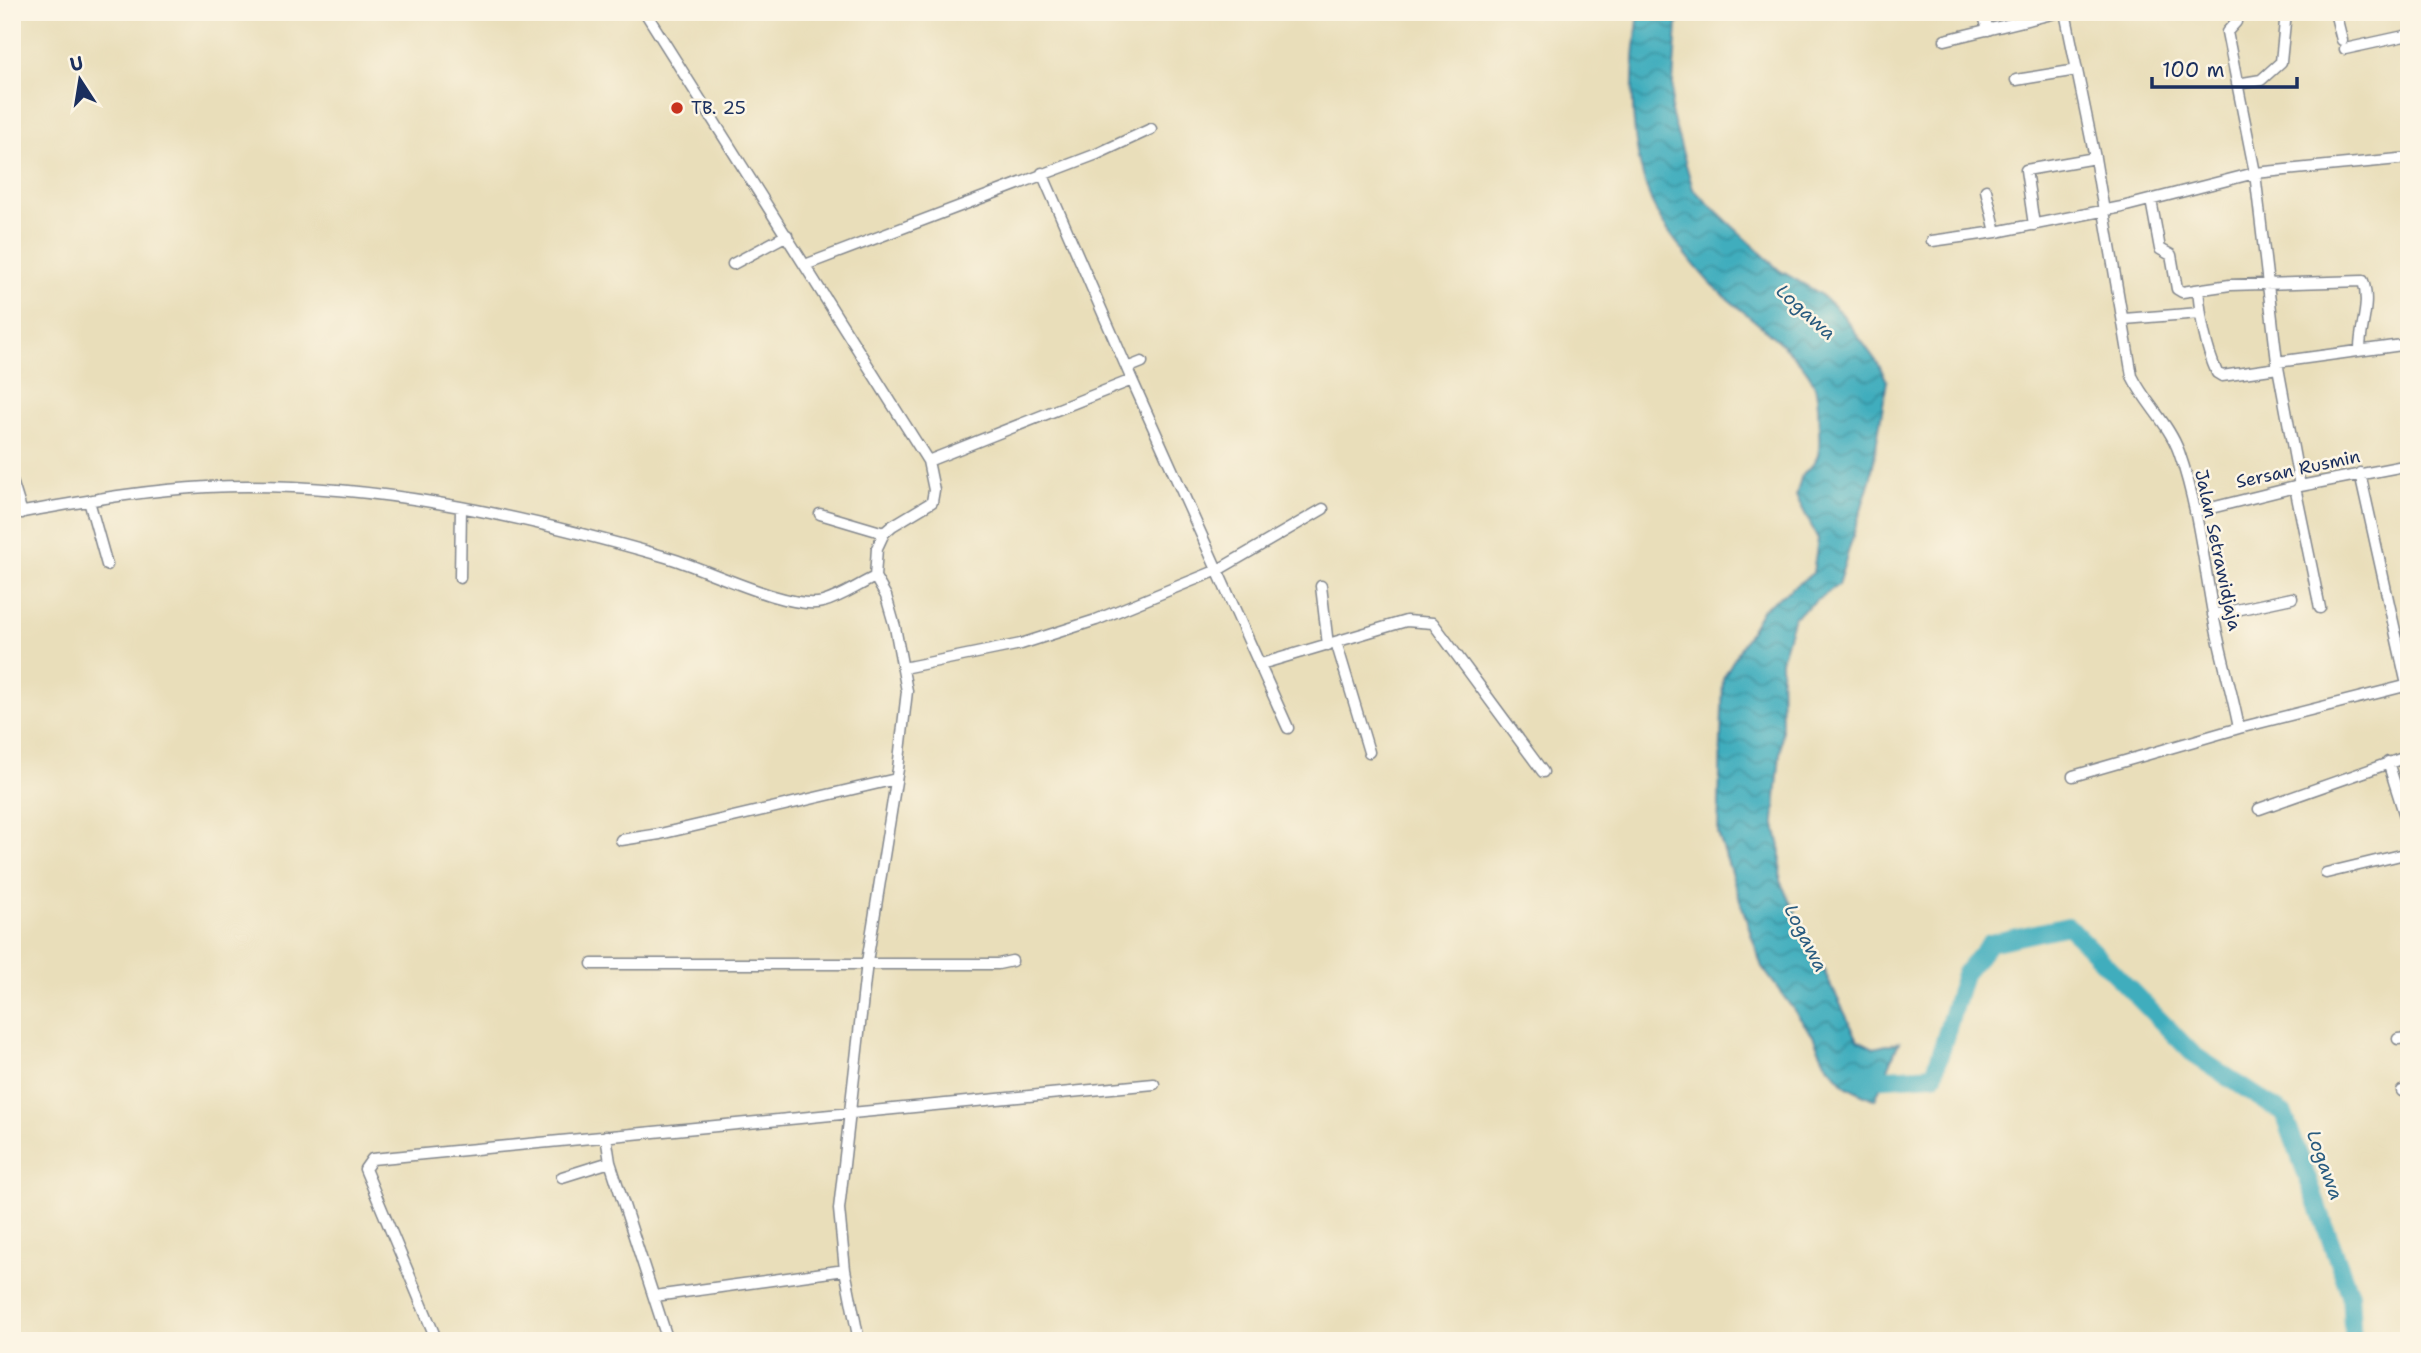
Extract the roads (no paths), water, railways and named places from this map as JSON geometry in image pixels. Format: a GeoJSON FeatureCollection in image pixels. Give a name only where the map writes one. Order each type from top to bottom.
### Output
{"type":"FeatureCollection","features":[{"type":"Feature","properties":{"kind":"street"},"geometry":{"type":"LineString","coordinates":[[645,12],[928,461],[934,490],[932,502],[884,533],[877,548],[875,576],[887,596],[907,691],[867,962],[839,1209],[845,1270],[859,1341]]}},
{"type":"Feature","properties":{"kind":"street"},"geometry":{"type":"LineString","coordinates":[[1983,12],[1988,30]]}},
{"type":"Feature","properties":{"kind":"street"},"geometry":{"type":"LineString","coordinates":[[1945,40],[2062,12]]}},
{"type":"Feature","properties":{"kind":"street","name":"Jalan Setrawidjaja"},"geometry":{"type":"LineString","coordinates":[[2062,12],[2095,158],[2132,376],[2138,390],[2155,410],[2179,450],[2195,512],[2213,614],[2239,728]]}},
{"type":"Feature","properties":{"kind":"street"},"geometry":{"type":"LineString","coordinates":[[2235,12],[2236,22],[2227,30],[2255,173],[2277,365],[2320,608]]}},
{"type":"Feature","properties":{"kind":"street"},"geometry":{"type":"LineString","coordinates":[[2237,84],[2261,80],[2279,65],[2284,52],[2286,12]]}},
{"type":"Feature","properties":{"kind":"street"},"geometry":{"type":"LineString","coordinates":[[2335,12],[2344,45],[2409,35]]}},
{"type":"Feature","properties":{"kind":"street"},"geometry":{"type":"LineString","coordinates":[[2016,80],[2077,70]]}},
{"type":"Feature","properties":{"kind":"street"},"geometry":{"type":"LineString","coordinates":[[805,265],[1151,129]]}},
{"type":"Feature","properties":{"kind":"street"},"geometry":{"type":"LineString","coordinates":[[2034,225],[2026,170],[2095,158]]}},
{"type":"Feature","properties":{"kind":"street"},"geometry":{"type":"LineString","coordinates":[[1932,241],[2034,225],[2151,200],[2255,173],[2409,158]]}},
{"type":"Feature","properties":{"kind":"street"},"geometry":{"type":"LineString","coordinates":[[1042,173],[1288,728]]}},
{"type":"Feature","properties":{"kind":"street"},"geometry":{"type":"LineString","coordinates":[[1986,191],[1996,232]]}},
{"type":"Feature","properties":{"kind":"street"},"geometry":{"type":"LineString","coordinates":[[2151,200],[2161,249],[2171,255],[2176,289],[2198,290],[2266,283],[2363,281],[2366,314],[2360,349]]}},
{"type":"Feature","properties":{"kind":"street"},"geometry":{"type":"LineString","coordinates":[[733,264],[787,235]]}},
{"type":"Feature","properties":{"kind":"street"},"geometry":{"type":"LineString","coordinates":[[2198,290],[2205,344],[2219,375],[2360,349],[2409,344]]}},
{"type":"Feature","properties":{"kind":"street"},"geometry":{"type":"LineString","coordinates":[[2124,319],[2200,313]]}},
{"type":"Feature","properties":{"kind":"street"},"geometry":{"type":"LineString","coordinates":[[1127,368],[1142,362]]}},
{"type":"Feature","properties":{"kind":"street"},"geometry":{"type":"LineString","coordinates":[[928,461],[1132,380]]}},
{"type":"Feature","properties":{"kind":"street","name":"Sersan Rusmin"},"geometry":{"type":"LineString","coordinates":[[2195,512],[2360,473],[2409,465]]}},
{"type":"Feature","properties":{"kind":"street"},"geometry":{"type":"LineString","coordinates":[[2073,776],[2239,728],[2408,688],[2360,473]]}},
{"type":"Feature","properties":{"kind":"street"},"geometry":{"type":"LineString","coordinates":[[12,481],[17,514],[171,490],[240,487],[351,491],[461,507],[509,515],[669,557],[797,603],[821,603],[875,576]]}},
{"type":"Feature","properties":{"kind":"street"},"geometry":{"type":"LineString","coordinates":[[89,501],[107,565]]}},
{"type":"Feature","properties":{"kind":"street"},"geometry":{"type":"LineString","coordinates":[[460,578],[461,507]]}},
{"type":"Feature","properties":{"kind":"street"},"geometry":{"type":"LineString","coordinates":[[904,668],[1021,644],[1096,620],[1218,570],[1323,509]]}},
{"type":"Feature","properties":{"kind":"street"},"geometry":{"type":"LineString","coordinates":[[820,514],[884,533]]}},
{"type":"Feature","properties":{"kind":"street"},"geometry":{"type":"LineString","coordinates":[[1321,586],[1332,643],[1369,752]]}},
{"type":"Feature","properties":{"kind":"street"},"geometry":{"type":"LineString","coordinates":[[2213,614],[2292,598]]}},
{"type":"Feature","properties":{"kind":"street"},"geometry":{"type":"LineString","coordinates":[[1261,664],[1406,621],[1433,623],[1543,772]]}},
{"type":"Feature","properties":{"kind":"street"},"geometry":{"type":"LineString","coordinates":[[2259,808],[2409,757]]}},
{"type":"Feature","properties":{"kind":"street"},"geometry":{"type":"LineString","coordinates":[[2388,762],[2409,829]]}},
{"type":"Feature","properties":{"kind":"street"},"geometry":{"type":"LineString","coordinates":[[621,840],[660,834],[896,779]]}},
{"type":"Feature","properties":{"kind":"street"},"geometry":{"type":"LineString","coordinates":[[2326,873],[2409,853]]}},
{"type":"Feature","properties":{"kind":"street"},"geometry":{"type":"LineString","coordinates":[[593,964],[998,964],[1012,961]]}},
{"type":"Feature","properties":{"kind":"street"},"geometry":{"type":"LineString","coordinates":[[437,1341],[365,1169],[372,1158],[1154,1084]]}},
{"type":"Feature","properties":{"kind":"street"},"geometry":{"type":"LineString","coordinates":[[606,1136],[610,1162],[668,1341]]}},
{"type":"Feature","properties":{"kind":"street"},"geometry":{"type":"LineString","coordinates":[[562,1177],[610,1162]]}},
{"type":"Feature","properties":{"kind":"street"},"geometry":{"type":"LineString","coordinates":[[655,1296],[845,1270]]}},
{"type":"Feature","properties":{"kind":"water"},"geometry":{"type":"Polygon","coordinates":[[[1639,12],[1683,12],[1677,25],[1671,112],[1693,189],[1779,270],[1819,293],[1842,314],[1879,365],[1887,381],[1871,477],[1838,585],[1794,617],[1781,661],[1782,731],[1774,821],[1781,851],[1780,881],[1858,1040],[1874,1048],[1899,1042],[1875,1100],[1847,1087],[1825,1062],[1813,1036],[1762,967],[1718,833],[1723,678],[1763,609],[1813,573],[1818,539],[1796,496],[1802,474],[1813,465],[1818,455],[1818,402],[1815,387],[1798,360],[1710,283],[1681,248],[1656,211],[1640,164],[1633,113],[1639,12]]]}},
{"type":"Feature","properties":{"kind":"waterway","name":"Logawa"},"geometry":{"type":"LineString","coordinates":[[1864,1073],[1871,1079],[1934,1075],[1964,974],[1990,943],[2068,926],[2194,1055],[2284,1114],[2350,1294],[2353,1341]]}},
{"type":"Feature","properties":{"kind":"place","name":"TB. 25"},"geometry":{"type":"Point","coordinates":[677,108]}}]}
